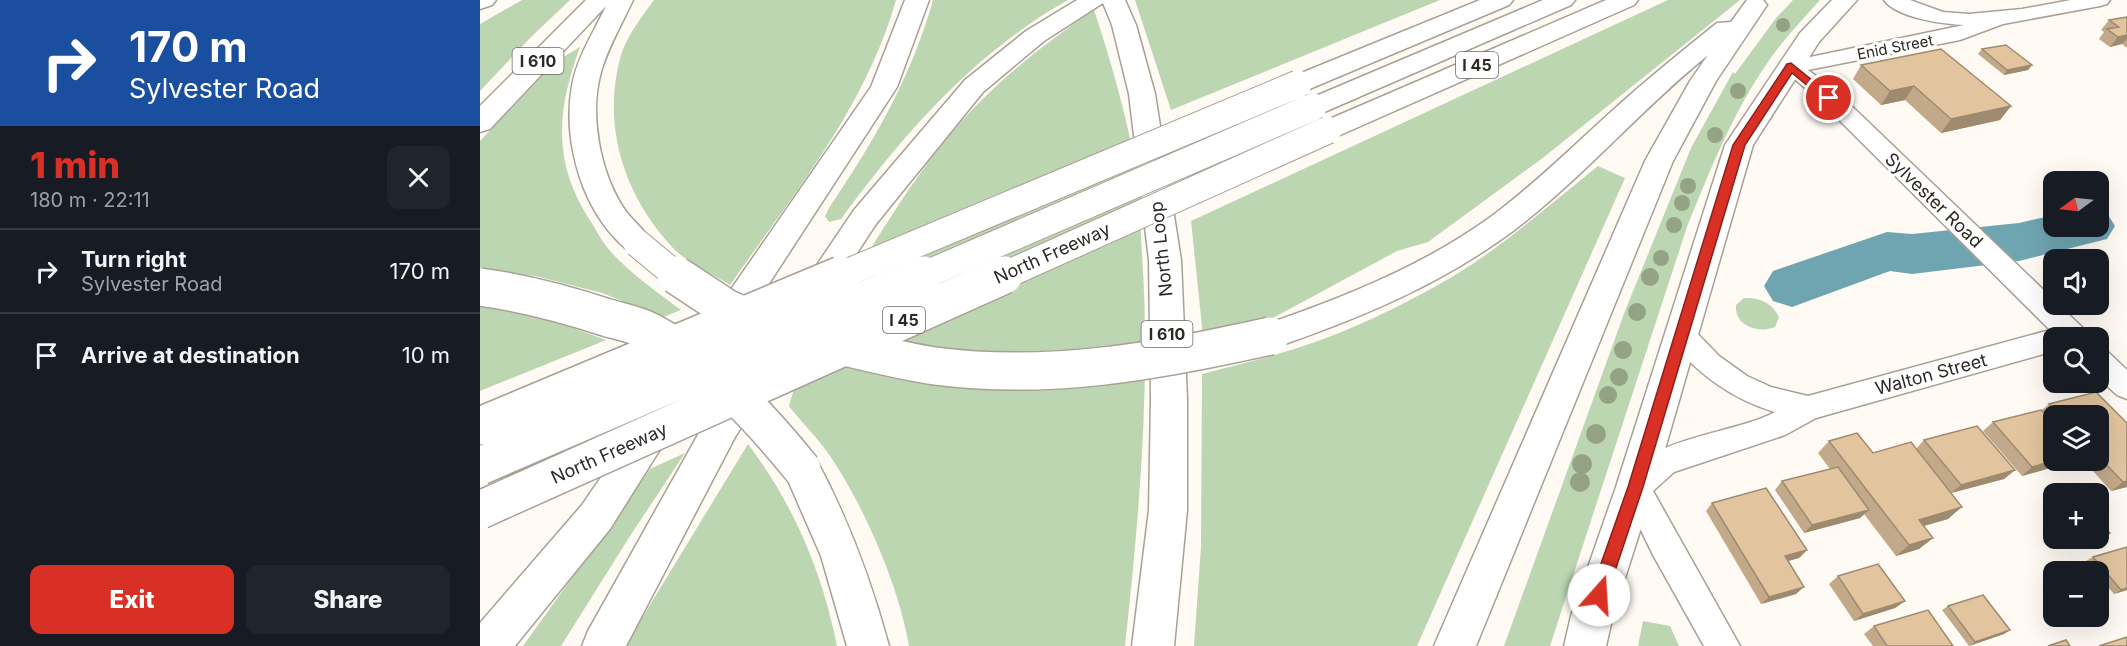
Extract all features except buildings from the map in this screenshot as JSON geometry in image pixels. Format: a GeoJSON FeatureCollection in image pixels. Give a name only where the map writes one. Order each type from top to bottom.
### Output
{"type":"FeatureCollection","features":[{"type":"Feature","properties":{"kind":"main road","name":"I 610"},"geometry":{"type":"LineString","coordinates":[[480,123],[598,0]]}},
{"type":"Feature","properties":{"kind":"main road"},"geometry":{"type":"LineString","coordinates":[[621,0],[598,48],[585,85],[584,118],[594,177],[611,212],[637,243],[663,266],[692,286],[749,318],[818,341],[904,361],[966,368],[1032,370],[1109,366],[1185,355],[1270,336],[1330,316],[1435,267],[1502,224],[1553,182],[1658,84],[1757,2]]}},
{"type":"Feature","properties":{"kind":"main road"},"geometry":{"type":"LineString","coordinates":[[488,646],[596,517],[884,87],[917,0]]}},
{"type":"Feature","properties":{"kind":"main road"},"geometry":{"type":"LineString","coordinates":[[603,646],[722,426],[866,217],[974,86],[1035,36],[1092,0]]}},
{"type":"Feature","properties":{"kind":"main road","name":"North Freeway"},"geometry":{"type":"LineString","coordinates":[[480,510],[1313,107],[1501,0]]}},
{"type":"Feature","properties":{"kind":"main road","name":"North Freeway"},"geometry":{"type":"LineString","coordinates":[[480,466],[1563,0]]}},
{"type":"Feature","properties":{"kind":"main road","name":"North Freeway"},"geometry":{"type":"LineString","coordinates":[[480,426],[1313,107],[1626,0]]}},
{"type":"Feature","properties":{"kind":"main road"},"geometry":{"type":"LineString","coordinates":[[1585,646],[1592,616],[1635,487],[1739,145],[1809,38],[1845,0]]}},
{"type":"Feature","properties":{"kind":"main road"},"geometry":{"type":"LineString","coordinates":[[1459,640],[1659,160],[1703,81],[1757,2]]}},
{"type":"Feature","properties":{"kind":"main road","name":"North Loop"},"geometry":{"type":"LineString","coordinates":[[1119,13],[1142,94],[1166,260],[1169,399],[1168,510],[1153,646]]}},
{"type":"Feature","properties":{"kind":"main road"},"geometry":{"type":"LineString","coordinates":[[480,287],[563,303],[650,331],[692,359],[734,392],[766,424],[802,469],[825,511],[844,561],[868,646]]}},
{"type":"Feature","properties":{"kind":"street","name":"Enid Street"},"geometry":{"type":"LineString","coordinates":[[1894,0],[1907,7],[1941,18],[1970,20],[1996,19],[2100,0]]}},
{"type":"Feature","properties":{"kind":"street","name":"Enid Street"},"geometry":{"type":"LineString","coordinates":[[1791,67],[1960,34],[1996,19]]}},
{"type":"Feature","properties":{"kind":"street","name":"Sylvester Road"},"geometry":{"type":"LineString","coordinates":[[1791,67],[1829,98],[2043,306],[2058,327]]}},
{"type":"Feature","properties":{"kind":"street","name":"Walton Street"},"geometry":{"type":"LineString","coordinates":[[1680,334],[1706,364],[1721,376],[1768,400],[1808,408]]}},
{"type":"Feature","properties":{"kind":"street","name":"Walton Street"},"geometry":{"type":"LineString","coordinates":[[1635,487],[1664,462],[1775,426],[1808,408],[2043,344]]}},
{"type":"Feature","properties":{"kind":"street"},"geometry":{"type":"LineString","coordinates":[[2109,370],[2127,387]]}},
{"type":"Feature","properties":{"kind":"street"},"geometry":{"type":"LineString","coordinates":[[1635,487],[1664,544],[1723,646]]}},
{"type":"Feature","properties":{"kind":"green space"},"geometry":{"type":"Polygon","coordinates":[[[522,0],[570,0],[480,91],[480,24],[522,0]]]}},
{"type":"Feature","properties":{"kind":"green space"},"geometry":{"type":"Polygon","coordinates":[[[654,0],[896,0],[883,39],[847,114],[802,184],[730,285],[691,262],[672,247],[655,227],[641,205],[629,182],[621,158],[616,133],[615,81],[627,41],[654,0]]]}},
{"type":"Feature","properties":{"kind":"green space"},"geometry":{"type":"Polygon","coordinates":[[[933,0],[1068,0],[1002,44],[971,70],[916,126],[841,219],[829,222],[825,216],[829,208],[861,159],[890,108],[914,55],[933,0]]]}},
{"type":"Feature","properties":{"kind":"green space"},"geometry":{"type":"Polygon","coordinates":[[[1135,0],[1440,0],[1171,110],[1135,0]]]}},
{"type":"Feature","properties":{"kind":"green space"},"geometry":{"type":"Polygon","coordinates":[[[1668,0],[1740,0],[1544,157],[1428,242],[1397,251],[1271,319],[1203,336],[1191,221],[1668,0]]]}},
{"type":"Feature","properties":{"kind":"green space"},"geometry":{"type":"Polygon","coordinates":[[[1793,0],[1820,0],[1770,59],[1745,99],[1687,227],[1550,646],[1504,646],[1625,311],[1691,148],[1733,72],[1735,74],[1776,18],[1793,0]]]}},
{"type":"Feature","properties":{"kind":"green space"},"geometry":{"type":"Polygon","coordinates":[[[1094,10],[1129,132],[1140,204],[1145,353],[1144,402],[1139,500],[1125,646],[909,646],[889,573],[855,498],[830,456],[789,406],[807,357],[824,326],[889,220],[929,161],[959,124],[1006,77],[1058,35],[1094,10]]]}},
{"type":"Feature","properties":{"kind":"green space"},"geometry":{"type":"Polygon","coordinates":[[[580,47],[566,94],[563,116],[562,138],[570,181],[580,203],[611,252],[681,310],[663,317],[602,293],[535,276],[480,270],[480,141],[555,62],[580,47]]]}},
{"type":"Feature","properties":{"kind":"green space"},"geometry":{"type":"Polygon","coordinates":[[[1598,166],[1625,178],[1417,646],[1194,646],[1201,547],[1202,374],[1304,346],[1373,318],[1418,296],[1460,272],[1496,247],[1598,166]]]}},
{"type":"Feature","properties":{"kind":"green space"},"geometry":{"type":"Polygon","coordinates":[[[1744,298],[1760,300],[1773,308],[1779,317],[1775,327],[1755,329],[1743,323],[1736,312],[1736,305],[1744,298]]]}},
{"type":"Feature","properties":{"kind":"green space"},"geometry":{"type":"Polygon","coordinates":[[[480,306],[554,321],[606,340],[480,391],[480,306]]]}},
{"type":"Feature","properties":{"kind":"green space"},"geometry":{"type":"Polygon","coordinates":[[[748,444],[779,491],[804,540],[823,591],[837,646],[625,646],[748,444]]]}},
{"type":"Feature","properties":{"kind":"green space"},"geometry":{"type":"Polygon","coordinates":[[[685,453],[561,646],[523,646],[650,469],[685,453]]]}},
{"type":"Feature","properties":{"kind":"green space"},"geometry":{"type":"Polygon","coordinates":[[[1643,621],[1670,626],[1679,646],[1638,646],[1643,621]]]}},
{"type":"Feature","properties":{"kind":"waterway"},"geometry":{"type":"LineString","coordinates":[[1792,286],[1887,251],[1912,254],[2019,242],[2043,237]]}},
{"type":"Feature","properties":{"kind":"route"},"geometry":{"type":"LineString","coordinates":[[1599,595],[1635,487],[1739,145],[1791,67],[1829,98]]}}]}
